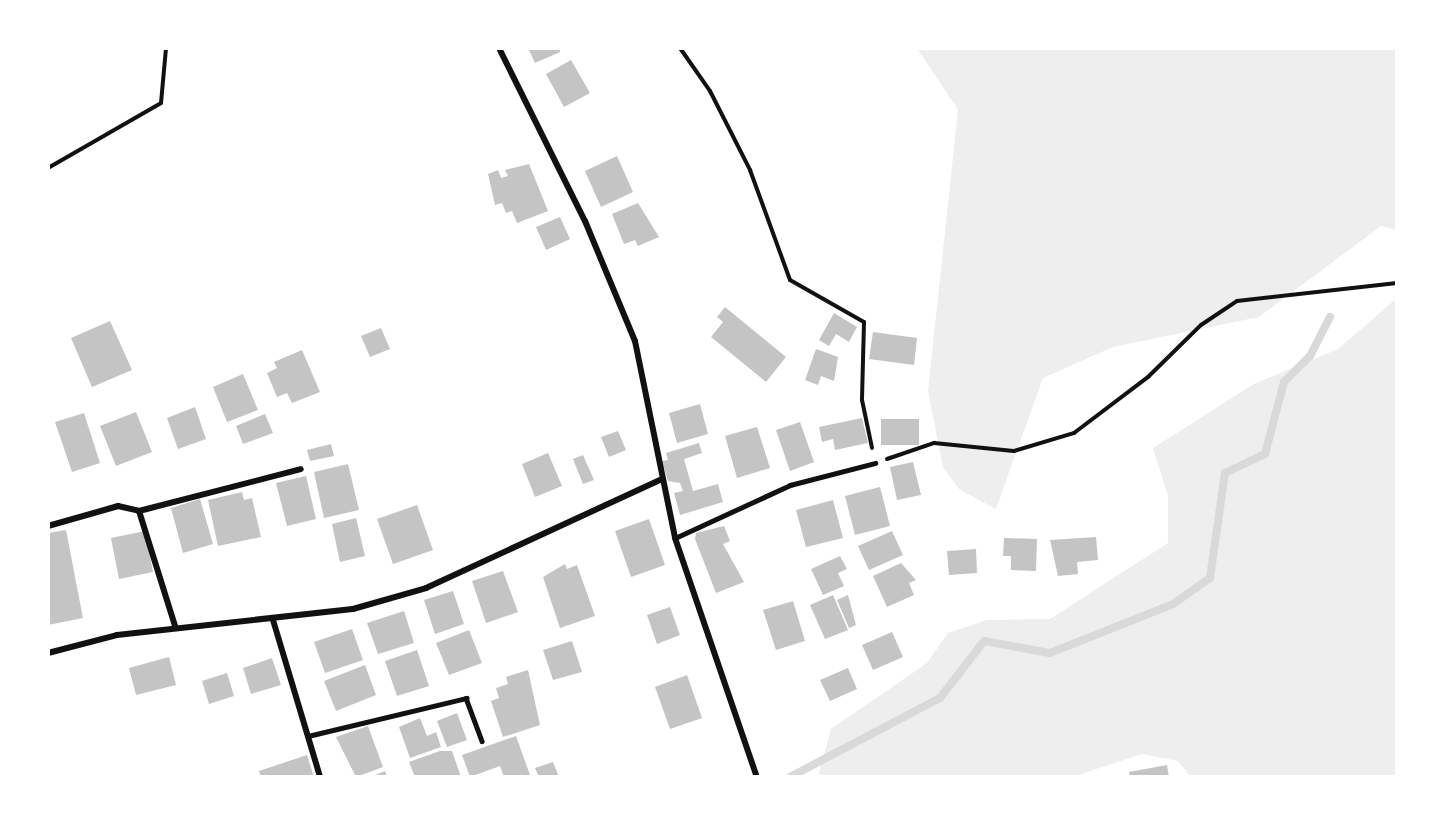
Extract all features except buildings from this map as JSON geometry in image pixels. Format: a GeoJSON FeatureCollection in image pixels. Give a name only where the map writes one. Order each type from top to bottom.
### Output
{"type":"FeatureCollection","features":[{"type":"Feature","properties":{"kind":"street"},"geometry":{"type":"LineString","coordinates":[[499,48],[585,221],[635,341],[652,405],[662,479],[675,538],[758,777]]}},
{"type":"Feature","properties":{"kind":"street"},"geometry":{"type":"LineString","coordinates":[[48,526],[118,506],[139,511],[301,469]]}},
{"type":"Feature","properties":{"kind":"street"},"geometry":{"type":"LineString","coordinates":[[48,653],[175,626],[273,620],[353,609],[426,588],[662,479]]}},
{"type":"Feature","properties":{"kind":"street"},"geometry":{"type":"LineString","coordinates":[[139,511],[175,626]]}},
{"type":"Feature","properties":{"kind":"street"},"geometry":{"type":"LineString","coordinates":[[273,620],[320,777]]}},
{"type":"Feature","properties":{"kind":"lane"},"geometry":{"type":"LineString","coordinates":[[675,538],[790,485],[875,463]]}},
{"type":"Feature","properties":{"kind":"lane"},"geometry":{"type":"LineString","coordinates":[[308,736],[466,698],[482,741]]}},
{"type":"Feature","properties":{"kind":"path"},"geometry":{"type":"LineString","coordinates":[[48,168],[161,103],[166,48]]}},
{"type":"Feature","properties":{"kind":"path"},"geometry":{"type":"LineString","coordinates":[[680,48],[710,91],[750,170],[790,280],[864,322],[862,400],[875,463],[934,443],[1014,451],[1074,433],[1148,377],[1201,325],[1237,301],[1397,283]]}},
{"type":"Feature","properties":{"kind":"shaded area"},"geometry":{"type":"Polygon","coordinates":[[[917,48],[1397,48],[1397,230],[1381,226],[1259,317],[1113,347],[1043,378],[996,509],[960,490],[943,468],[928,391],[958,110],[917,48]]]}},
{"type":"Feature","properties":{"kind":"shaded area"},"geometry":{"type":"Polygon","coordinates":[[[1397,298],[1397,777],[1191,777],[1178,761],[1142,754],[1072,777],[818,777],[831,729],[927,663],[948,633],[987,620],[1050,619],[1168,543],[1168,496],[1153,448],[1254,384],[1338,349],[1397,298]]]}},
{"type":"Feature","properties":{"kind":"waterway"},"geometry":{"type":"LineString","coordinates":[[790,777],[940,698],[984,641],[1050,653],[1173,604],[1210,578],[1225,473],[1265,454],[1284,382],[1310,356],[1330,317]]}}]}
